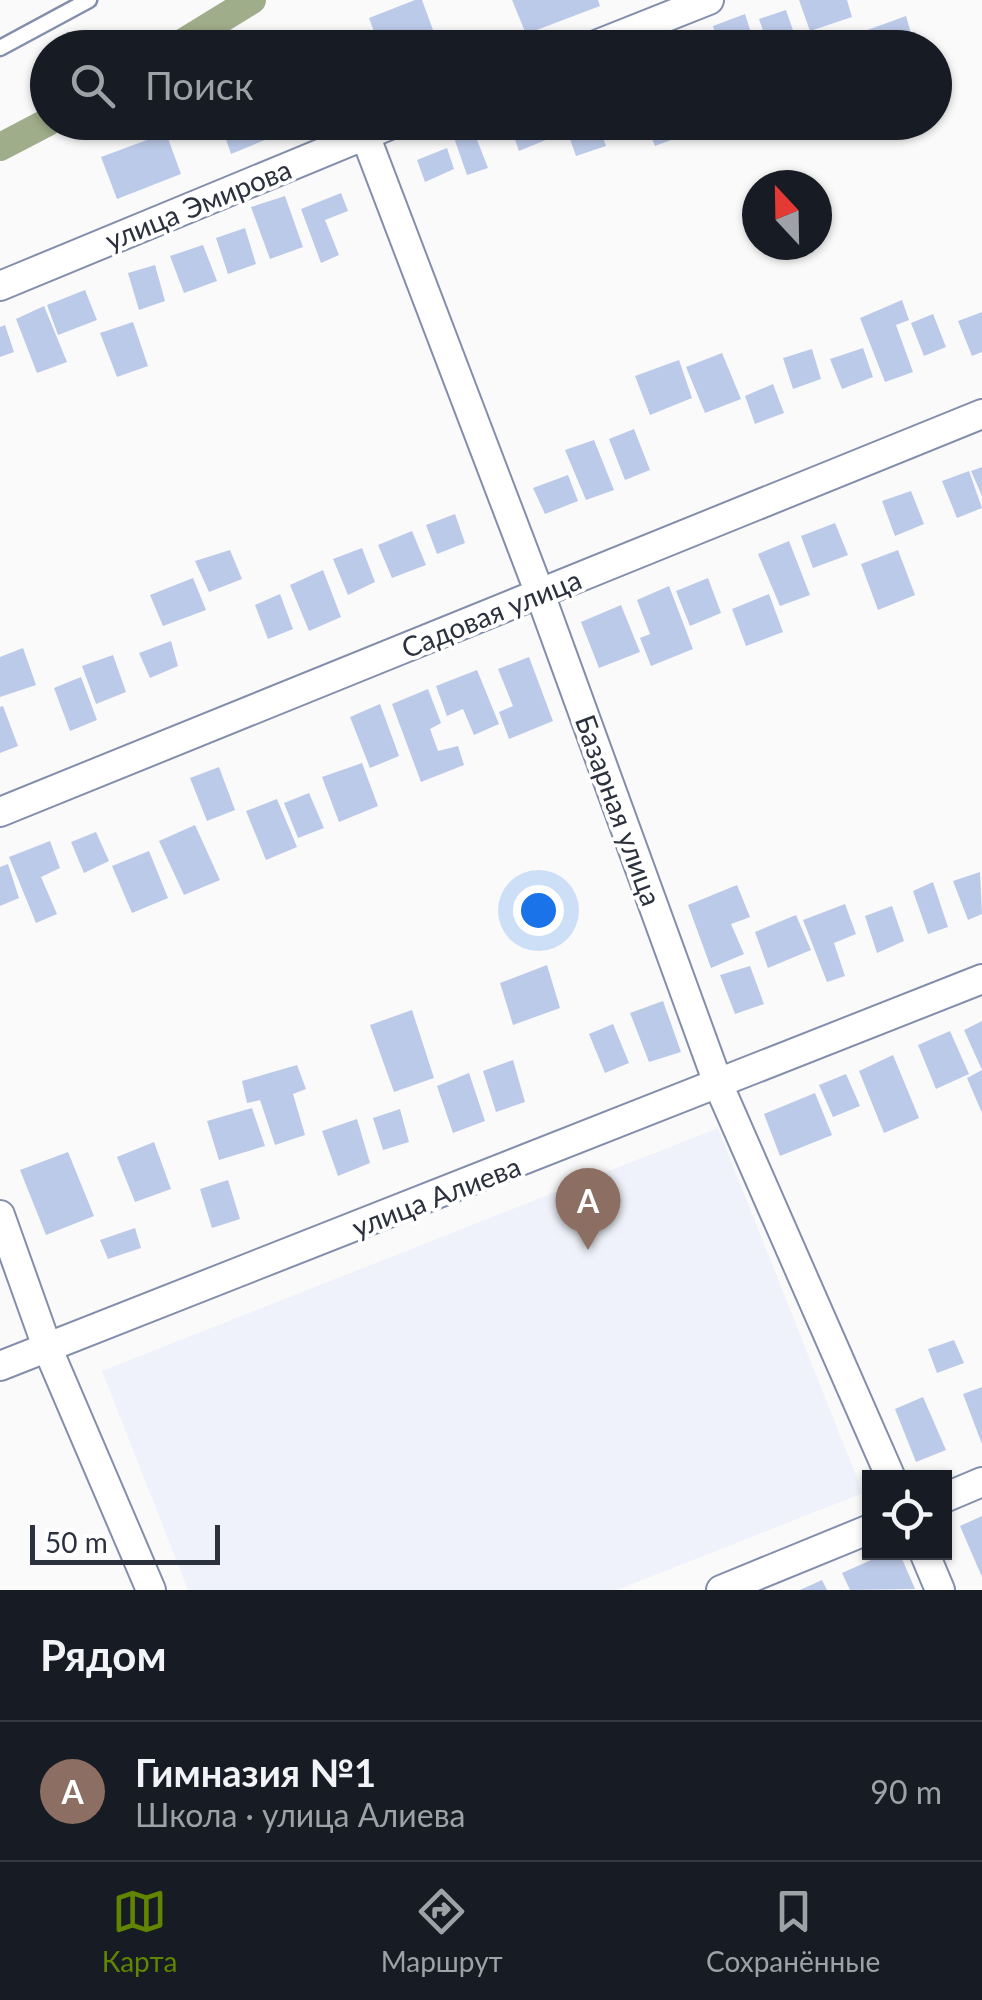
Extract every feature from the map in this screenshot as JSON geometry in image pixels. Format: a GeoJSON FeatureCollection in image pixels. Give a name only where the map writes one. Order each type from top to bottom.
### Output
{"type":"FeatureCollection","features":[{"type":"Feature","properties":{"kind":"street"},"geometry":{"type":"LineString","coordinates":[[633,30],[709,0]]}},
{"type":"Feature","properties":{"kind":"street","name":"улица Эмирова"},"geometry":{"type":"LineString","coordinates":[[0,286],[353,140]]}},
{"type":"Feature","properties":{"kind":"street","name":"Базарная улица"},"geometry":{"type":"LineString","coordinates":[[367,140],[540,594],[719,1086],[887,1470]]}},
{"type":"Feature","properties":{"kind":"street","name":"Садовая улица"},"geometry":{"type":"LineString","coordinates":[[0,812],[982,414]]}},
{"type":"Feature","properties":{"kind":"street","name":"улица Алиева"},"geometry":{"type":"LineString","coordinates":[[0,1366],[719,1086],[982,979]]}},
{"type":"Feature","properties":{"kind":"street"},"geometry":{"type":"LineString","coordinates":[[0,1215],[47,1347],[151,1590]]}},
{"type":"Feature","properties":{"kind":"street"},"geometry":{"type":"LineString","coordinates":[[952,1495],[982,1482]]}},
{"type":"Feature","properties":{"kind":"street"},"geometry":{"type":"LineString","coordinates":[[721,1590],[862,1532]]}},
{"type":"Feature","properties":{"kind":"street"},"geometry":{"type":"LineString","coordinates":[[927,1560],[940,1590]]}},
{"type":"Feature","properties":{"kind":"lane"},"geometry":{"type":"LineString","coordinates":[[33,30],[89,0]]}},
{"type":"Feature","properties":{"kind":"lane"},"geometry":{"type":"LineString","coordinates":[[0,48],[30,32]]}},
{"type":"Feature","properties":{"kind":"shaded area"},"geometry":{"type":"Polygon","coordinates":[[[718,1128],[862,1493],[617,1590],[188,1590],[102,1371],[718,1128]]]}},
{"type":"Feature","properties":{"kind":"building"},"geometry":{"type":"Polygon","coordinates":[[[422,0],[433,30],[373,30],[369,18],[422,0]]]}},
{"type":"Feature","properties":{"kind":"building"},"geometry":{"type":"Polygon","coordinates":[[[512,0],[598,0],[600,6],[537,30],[524,30],[512,0]]]}},
{"type":"Feature","properties":{"kind":"building"},"geometry":{"type":"Polygon","coordinates":[[[799,0],[847,0],[852,17],[810,30],[799,0]]]}},
{"type":"Feature","properties":{"kind":"building"},"geometry":{"type":"Polygon","coordinates":[[[786,10],[793,30],[763,30],[759,19],[786,10]]]}},
{"type":"Feature","properties":{"kind":"building"},"geometry":{"type":"Polygon","coordinates":[[[745,14],[750,30],[714,30],[713,26],[745,14]]]}},
{"type":"Feature","properties":{"kind":"building"},"geometry":{"type":"Polygon","coordinates":[[[906,16],[910,30],[868,30],[906,16]]]}},
{"type":"Feature","properties":{"kind":"building"},"geometry":{"type":"Polygon","coordinates":[[[147,140],[169,140],[181,174],[117,199],[101,157],[147,140]]]}},
{"type":"Feature","properties":{"kind":"building"},"geometry":{"type":"Polygon","coordinates":[[[226,140],[265,140],[231,154],[226,140]]]}},
{"type":"Feature","properties":{"kind":"building"},"geometry":{"type":"Polygon","coordinates":[[[455,140],[477,140],[488,168],[467,175],[455,140]]]}},
{"type":"Feature","properties":{"kind":"building"},"geometry":{"type":"Polygon","coordinates":[[[515,140],[546,140],[519,151],[515,140]]]}},
{"type":"Feature","properties":{"kind":"building"},"geometry":{"type":"Polygon","coordinates":[[[570,140],[604,140],[606,146],[576,156],[570,140]]]}},
{"type":"Feature","properties":{"kind":"building"},"geometry":{"type":"Polygon","coordinates":[[[447,148],[454,169],[425,182],[417,160],[447,148]]]}},
{"type":"Feature","properties":{"kind":"building"},"geometry":{"type":"Polygon","coordinates":[[[341,193],[348,211],[325,220],[339,255],[321,263],[301,209],[341,193]]]}},
{"type":"Feature","properties":{"kind":"building"},"geometry":{"type":"Polygon","coordinates":[[[285,196],[303,247],[270,259],[251,207],[285,196]]]}},
{"type":"Feature","properties":{"kind":"building"},"geometry":{"type":"Polygon","coordinates":[[[245,228],[256,264],[228,274],[216,238],[245,228]]]}},
{"type":"Feature","properties":{"kind":"building"},"geometry":{"type":"Polygon","coordinates":[[[203,245],[217,281],[184,293],[170,256],[203,245]]]}},
{"type":"Feature","properties":{"kind":"building"},"geometry":{"type":"Polygon","coordinates":[[[155,265],[165,301],[139,310],[128,273],[155,265]]]}},
{"type":"Feature","properties":{"kind":"building"},"geometry":{"type":"Polygon","coordinates":[[[85,290],[97,320],[58,335],[47,305],[85,290]]]}},
{"type":"Feature","properties":{"kind":"building"},"geometry":{"type":"Polygon","coordinates":[[[902,300],[909,320],[896,325],[913,372],[885,382],[860,318],[902,300]]]}},
{"type":"Feature","properties":{"kind":"building"},"geometry":{"type":"Polygon","coordinates":[[[44,306],[67,362],[37,373],[16,319],[44,306]]]}},
{"type":"Feature","properties":{"kind":"building"},"geometry":{"type":"Polygon","coordinates":[[[982,312],[982,352],[972,356],[958,321],[982,312]]]}},
{"type":"Feature","properties":{"kind":"building"},"geometry":{"type":"Polygon","coordinates":[[[933,314],[946,347],[924,356],[911,323],[933,314]]]}},
{"type":"Feature","properties":{"kind":"building"},"geometry":{"type":"Polygon","coordinates":[[[133,322],[148,366],[117,377],[100,333],[133,322]]]}},
{"type":"Feature","properties":{"kind":"building"},"geometry":{"type":"Polygon","coordinates":[[[5,325],[14,352],[0,357],[0,327],[5,325]]]}},
{"type":"Feature","properties":{"kind":"building"},"geometry":{"type":"Polygon","coordinates":[[[863,348],[873,377],[842,389],[830,359],[863,348]]]}},
{"type":"Feature","properties":{"kind":"building"},"geometry":{"type":"Polygon","coordinates":[[[812,349],[821,379],[793,389],[783,358],[812,349]]]}},
{"type":"Feature","properties":{"kind":"building"},"geometry":{"type":"Polygon","coordinates":[[[722,353],[741,399],[705,413],[686,367],[722,353]]]}},
{"type":"Feature","properties":{"kind":"building"},"geometry":{"type":"Polygon","coordinates":[[[679,360],[692,398],[650,415],[635,376],[679,360]]]}},
{"type":"Feature","properties":{"kind":"building"},"geometry":{"type":"Polygon","coordinates":[[[773,384],[784,413],[755,424],[745,396],[773,384]]]}},
{"type":"Feature","properties":{"kind":"building"},"geometry":{"type":"Polygon","coordinates":[[[634,429],[650,470],[625,480],[609,439],[634,429]]]}},
{"type":"Feature","properties":{"kind":"building"},"geometry":{"type":"Polygon","coordinates":[[[594,440],[614,490],[586,500],[565,450],[594,440]]]}},
{"type":"Feature","properties":{"kind":"building"},"geometry":{"type":"Polygon","coordinates":[[[982,467],[982,496],[971,471],[982,467]]]}},
{"type":"Feature","properties":{"kind":"building"},"geometry":{"type":"Polygon","coordinates":[[[969,471],[982,508],[957,518],[942,481],[969,471]]]}},
{"type":"Feature","properties":{"kind":"building"},"geometry":{"type":"Polygon","coordinates":[[[568,475],[578,501],[545,514],[533,488],[568,475]]]}},
{"type":"Feature","properties":{"kind":"building"},"geometry":{"type":"Polygon","coordinates":[[[911,491],[924,524],[895,536],[882,501],[911,491]]]}},
{"type":"Feature","properties":{"kind":"building"},"geometry":{"type":"Polygon","coordinates":[[[455,514],[465,543],[437,554],[426,525],[455,514]]]}},
{"type":"Feature","properties":{"kind":"building"},"geometry":{"type":"Polygon","coordinates":[[[835,523],[848,555],[813,568],[801,536],[835,523]]]}},
{"type":"Feature","properties":{"kind":"building"},"geometry":{"type":"Polygon","coordinates":[[[412,531],[426,565],[392,578],[378,545],[412,531]]]}},
{"type":"Feature","properties":{"kind":"building"},"geometry":{"type":"Polygon","coordinates":[[[789,541],[810,595],[780,606],[758,554],[789,541]]]}},
{"type":"Feature","properties":{"kind":"building"},"geometry":{"type":"Polygon","coordinates":[[[362,548],[375,582],[348,595],[333,559],[362,548]]]}},
{"type":"Feature","properties":{"kind":"building"},"geometry":{"type":"Polygon","coordinates":[[[230,550],[242,579],[209,592],[195,561],[230,550]]]}},
{"type":"Feature","properties":{"kind":"building"},"geometry":{"type":"Polygon","coordinates":[[[898,550],[915,595],[878,610],[861,564],[898,550]]]}},
{"type":"Feature","properties":{"kind":"building"},"geometry":{"type":"Polygon","coordinates":[[[323,570],[341,617],[309,631],[290,585],[323,570]]]}},
{"type":"Feature","properties":{"kind":"building"},"geometry":{"type":"Polygon","coordinates":[[[193,578],[206,610],[163,626],[150,595],[193,578]]]}},
{"type":"Feature","properties":{"kind":"building"},"geometry":{"type":"Polygon","coordinates":[[[708,578],[721,613],[690,626],[676,591],[708,578]]]}},
{"type":"Feature","properties":{"kind":"building"},"geometry":{"type":"Polygon","coordinates":[[[669,586],[693,649],[651,666],[640,638],[650,634],[637,600],[669,586]]]}},
{"type":"Feature","properties":{"kind":"building"},"geometry":{"type":"Polygon","coordinates":[[[280,594],[293,629],[268,639],[255,605],[280,594]]]}},
{"type":"Feature","properties":{"kind":"building"},"geometry":{"type":"Polygon","coordinates":[[[769,594],[783,632],[746,646],[732,609],[769,594]]]}},
{"type":"Feature","properties":{"kind":"building"},"geometry":{"type":"Polygon","coordinates":[[[621,605],[640,652],[599,668],[581,622],[621,605]]]}},
{"type":"Feature","properties":{"kind":"building"},"geometry":{"type":"Polygon","coordinates":[[[171,641],[178,666],[150,678],[139,653],[171,641]]]}},
{"type":"Feature","properties":{"kind":"building"},"geometry":{"type":"Polygon","coordinates":[[[23,648],[36,685],[0,697],[0,657],[23,648]]]}},
{"type":"Feature","properties":{"kind":"building"},"geometry":{"type":"Polygon","coordinates":[[[113,655],[126,692],[96,704],[82,666],[113,655]]]}},
{"type":"Feature","properties":{"kind":"building"},"geometry":{"type":"Polygon","coordinates":[[[529,657],[553,721],[509,739],[499,712],[513,706],[498,669],[529,657]]]}},
{"type":"Feature","properties":{"kind":"building"},"geometry":{"type":"Polygon","coordinates":[[[477,670],[499,724],[474,735],[463,709],[447,716],[436,686],[477,670]]]}},
{"type":"Feature","properties":{"kind":"building"},"geometry":{"type":"Polygon","coordinates":[[[81,677],[97,720],[70,731],[54,688],[81,677]]]}},
{"type":"Feature","properties":{"kind":"building"},"geometry":{"type":"Polygon","coordinates":[[[428,689],[441,723],[430,729],[438,751],[458,746],[464,765],[421,782],[392,704],[428,689]]]}},
{"type":"Feature","properties":{"kind":"building"},"geometry":{"type":"Polygon","coordinates":[[[380,704],[399,756],[370,768],[350,717],[380,704]]]}},
{"type":"Feature","properties":{"kind":"building"},"geometry":{"type":"Polygon","coordinates":[[[3,706],[18,746],[0,753],[0,707],[3,706]]]}},
{"type":"Feature","properties":{"kind":"building"},"geometry":{"type":"Polygon","coordinates":[[[362,763],[378,806],[339,822],[322,777],[362,763]]]}},
{"type":"Feature","properties":{"kind":"building"},"geometry":{"type":"Polygon","coordinates":[[[219,767],[235,810],[207,821],[190,778],[219,767]]]}},
{"type":"Feature","properties":{"kind":"building"},"geometry":{"type":"Polygon","coordinates":[[[309,793],[324,828],[298,838],[284,803],[309,793]]]}},
{"type":"Feature","properties":{"kind":"building"},"geometry":{"type":"Polygon","coordinates":[[[277,799],[297,847],[266,860],[246,811],[277,799]]]}},
{"type":"Feature","properties":{"kind":"building"},"geometry":{"type":"Polygon","coordinates":[[[195,825],[220,880],[184,895],[159,841],[195,825]]]}},
{"type":"Feature","properties":{"kind":"building"},"geometry":{"type":"Polygon","coordinates":[[[96,832],[109,861],[84,873],[71,842],[96,832]]]}},
{"type":"Feature","properties":{"kind":"building"},"geometry":{"type":"Polygon","coordinates":[[[50,841],[60,868],[41,877],[57,914],[36,923],[9,857],[50,841]]]}},
{"type":"Feature","properties":{"kind":"building"},"geometry":{"type":"Polygon","coordinates":[[[149,851],[168,898],[132,913],[112,866],[149,851]]]}},
{"type":"Feature","properties":{"kind":"building"},"geometry":{"type":"Polygon","coordinates":[[[8,864],[19,898],[0,906],[0,867],[8,864]]]}},
{"type":"Feature","properties":{"kind":"building"},"geometry":{"type":"Polygon","coordinates":[[[980,872],[982,914],[968,920],[953,881],[980,872]]]}},
{"type":"Feature","properties":{"kind":"building"},"geometry":{"type":"Polygon","coordinates":[[[933,882],[948,927],[928,934],[913,891],[933,882]]]}},
{"type":"Feature","properties":{"kind":"building"},"geometry":{"type":"Polygon","coordinates":[[[737,885],[750,917],[731,924],[744,954],[711,968],[688,905],[737,885]]]}},
{"type":"Feature","properties":{"kind":"building"},"geometry":{"type":"Polygon","coordinates":[[[845,904],[856,934],[834,943],[845,976],[827,982],[803,920],[845,904]]]}},
{"type":"Feature","properties":{"kind":"building"},"geometry":{"type":"Polygon","coordinates":[[[892,906],[904,941],[877,953],[865,916],[892,906]]]}},
{"type":"Feature","properties":{"kind":"building"},"geometry":{"type":"Polygon","coordinates":[[[796,915],[811,950],[768,968],[755,932],[796,915]]]}},
{"type":"Feature","properties":{"kind":"building"},"geometry":{"type":"Polygon","coordinates":[[[547,965],[560,1008],[513,1025],[500,983],[547,965]]]}},
{"type":"Feature","properties":{"kind":"building"},"geometry":{"type":"Polygon","coordinates":[[[750,966],[764,1004],[735,1014],[720,975],[750,966]]]}},
{"type":"Feature","properties":{"kind":"building"},"geometry":{"type":"Polygon","coordinates":[[[663,1001],[681,1052],[649,1062],[630,1013],[663,1001]]]}},
{"type":"Feature","properties":{"kind":"building"},"geometry":{"type":"Polygon","coordinates":[[[412,1010],[434,1078],[394,1092],[370,1025],[412,1010]]]}},
{"type":"Feature","properties":{"kind":"building"},"geometry":{"type":"Polygon","coordinates":[[[982,1021],[982,1070],[964,1030],[982,1021]]]}},
{"type":"Feature","properties":{"kind":"building"},"geometry":{"type":"Polygon","coordinates":[[[613,1024],[629,1063],[605,1073],[589,1034],[613,1024]]]}},
{"type":"Feature","properties":{"kind":"building"},"geometry":{"type":"Polygon","coordinates":[[[950,1031],[969,1074],[936,1089],[918,1045],[950,1031]]]}},
{"type":"Feature","properties":{"kind":"building"},"geometry":{"type":"Polygon","coordinates":[[[893,1055],[919,1118],[884,1133],[859,1071],[893,1055]]]}},
{"type":"Feature","properties":{"kind":"building"},"geometry":{"type":"Polygon","coordinates":[[[513,1060],[525,1102],[496,1112],[483,1071],[513,1060]]]}},
{"type":"Feature","properties":{"kind":"building"},"geometry":{"type":"Polygon","coordinates":[[[297,1065],[306,1089],[293,1094],[305,1135],[275,1145],[260,1100],[247,1103],[242,1081],[297,1065]]]}},
{"type":"Feature","properties":{"kind":"building"},"geometry":{"type":"Polygon","coordinates":[[[982,1070],[982,1113],[967,1078],[982,1070]]]}},
{"type":"Feature","properties":{"kind":"building"},"geometry":{"type":"Polygon","coordinates":[[[469,1073],[485,1121],[453,1133],[437,1086],[469,1073]]]}},
{"type":"Feature","properties":{"kind":"building"},"geometry":{"type":"Polygon","coordinates":[[[846,1074],[860,1106],[833,1117],[819,1085],[846,1074]]]}},
{"type":"Feature","properties":{"kind":"building"},"geometry":{"type":"Polygon","coordinates":[[[815,1093],[832,1135],[780,1156],[764,1114],[815,1093]]]}},
{"type":"Feature","properties":{"kind":"building"},"geometry":{"type":"Polygon","coordinates":[[[252,1108],[265,1146],[219,1160],[207,1121],[252,1108]]]}},
{"type":"Feature","properties":{"kind":"building"},"geometry":{"type":"Polygon","coordinates":[[[400,1109],[409,1142],[383,1150],[373,1118],[400,1109]]]}},
{"type":"Feature","properties":{"kind":"building"},"geometry":{"type":"Polygon","coordinates":[[[357,1119],[370,1163],[338,1176],[322,1131],[357,1119]]]}},
{"type":"Feature","properties":{"kind":"building"},"geometry":{"type":"Polygon","coordinates":[[[154,1142],[171,1189],[135,1202],[117,1157],[154,1142]]]}},
{"type":"Feature","properties":{"kind":"building"},"geometry":{"type":"Polygon","coordinates":[[[68,1152],[94,1216],[46,1235],[20,1170],[68,1152]]]}},
{"type":"Feature","properties":{"kind":"building"},"geometry":{"type":"Polygon","coordinates":[[[228,1180],[240,1219],[212,1228],[200,1189],[228,1180]]]}},
{"type":"Feature","properties":{"kind":"building"},"geometry":{"type":"Polygon","coordinates":[[[135,1228],[141,1248],[108,1259],[100,1240],[135,1228]]]}},
{"type":"Feature","properties":{"kind":"building"},"geometry":{"type":"Polygon","coordinates":[[[954,1340],[964,1363],[937,1373],[928,1349],[954,1340]]]}},
{"type":"Feature","properties":{"kind":"building"},"geometry":{"type":"Polygon","coordinates":[[[982,1387],[982,1444],[963,1394],[982,1387]]]}},
{"type":"Feature","properties":{"kind":"building"},"geometry":{"type":"Polygon","coordinates":[[[923,1397],[946,1450],[916,1462],[895,1409],[923,1397]]]}},
{"type":"Feature","properties":{"kind":"building"},"geometry":{"type":"Polygon","coordinates":[[[982,1516],[982,1577],[960,1526],[982,1516]]]}},
{"type":"Feature","properties":{"kind":"building"},"geometry":{"type":"Polygon","coordinates":[[[871,1560],[902,1560],[915,1589],[850,1590],[842,1573],[871,1560]]]}},
{"type":"Feature","properties":{"kind":"building"},"geometry":{"type":"Polygon","coordinates":[[[822,1580],[827,1590],[800,1590],[822,1580]]]}},
{"type":"Feature","properties":{"kind":"waterway"},"geometry":{"type":"LineString","coordinates":[[203,30],[252,0]]}},
{"type":"Feature","properties":{"kind":"waterway"},"geometry":{"type":"LineString","coordinates":[[0,147],[30,131]]}},
{"type":"Feature","properties":{"kind":"place","name":"Гимназия №1"},"geometry":{"type":"Point","coordinates":[588,1250]}}]}
